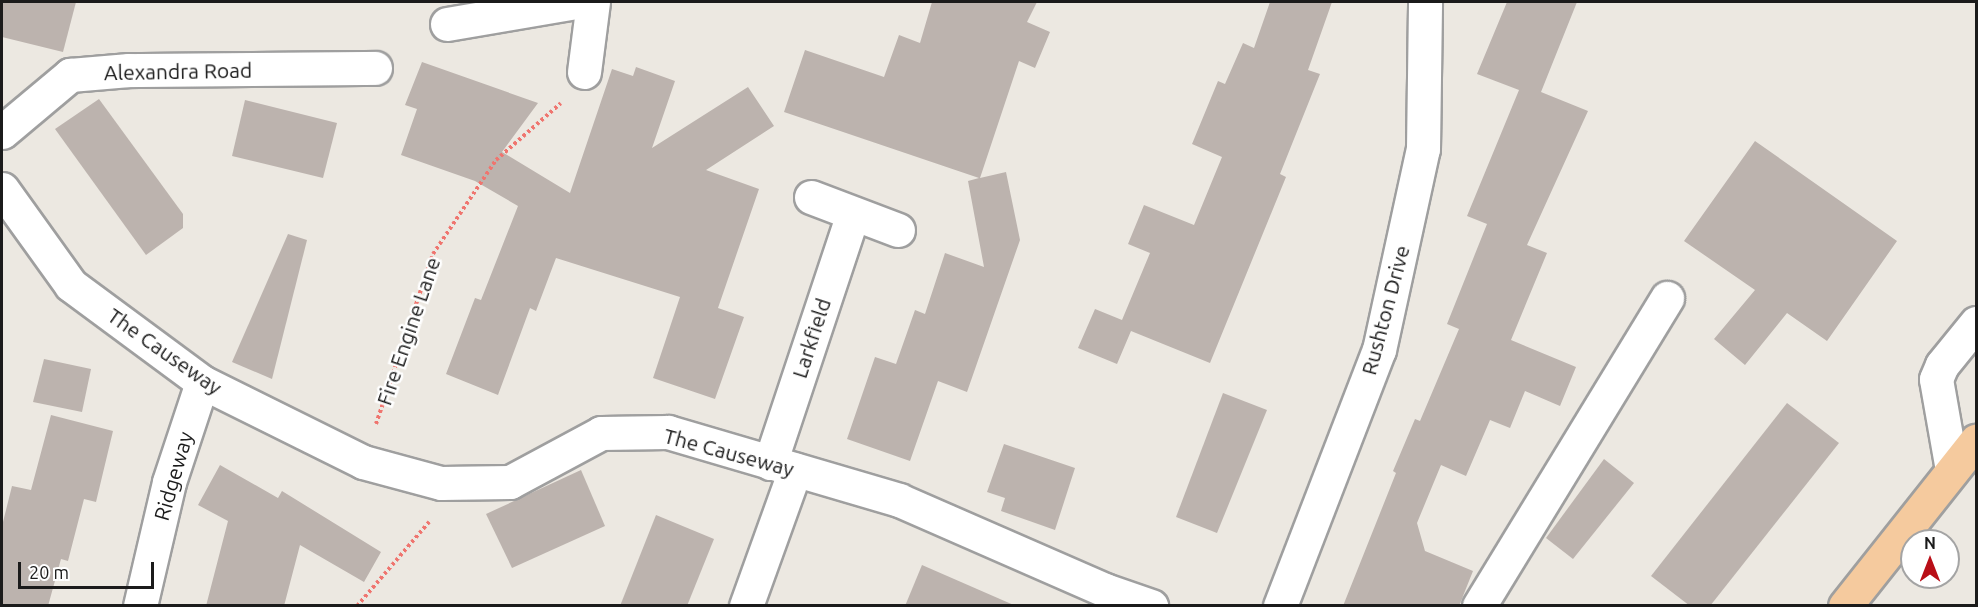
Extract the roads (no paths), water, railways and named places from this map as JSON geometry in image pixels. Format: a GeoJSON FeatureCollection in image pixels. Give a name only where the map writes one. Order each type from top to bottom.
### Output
{"type":"FeatureCollection","features":[{"type":"Feature","properties":{"kind":"main road"},"geometry":{"type":"LineString","coordinates":[[1845,606],[1977,441]]}},
{"type":"Feature","properties":{"kind":"street"},"geometry":{"type":"LineString","coordinates":[[447,24],[576,2]]}},
{"type":"Feature","properties":{"kind":"street"},"geometry":{"type":"LineString","coordinates":[[584,72],[592,2]]}},
{"type":"Feature","properties":{"kind":"street","name":"Rushton Drive"},"geometry":{"type":"LineString","coordinates":[[1280,606],[1379,350],[1423,149],[1425,2]]}},
{"type":"Feature","properties":{"kind":"street","name":"Alexandra Road"},"geometry":{"type":"LineString","coordinates":[[2,132],[69,75],[129,70],[375,68]]}},
{"type":"Feature","properties":{"kind":"street","name":"The Causeway"},"geometry":{"type":"LineString","coordinates":[[2,189],[71,285],[202,382],[363,462],[441,483],[510,482],[601,433],[668,432],[899,500],[1102,598],[1151,606]]}},
{"type":"Feature","properties":{"kind":"street"},"geometry":{"type":"LineString","coordinates":[[811,197],[898,230]]}},
{"type":"Feature","properties":{"kind":"street","name":"Larkfield"},"geometry":{"type":"LineString","coordinates":[[746,606],[853,213]]}},
{"type":"Feature","properties":{"kind":"street"},"geometry":{"type":"LineString","coordinates":[[1479,606],[1667,297]]}},
{"type":"Feature","properties":{"kind":"street"},"geometry":{"type":"LineString","coordinates":[[1952,470],[1937,398],[1936,380],[1942,365],[1977,323]]}},
{"type":"Feature","properties":{"kind":"street","name":"Ridgeway"},"geometry":{"type":"LineString","coordinates":[[140,606],[169,482],[202,382]]}}]}
